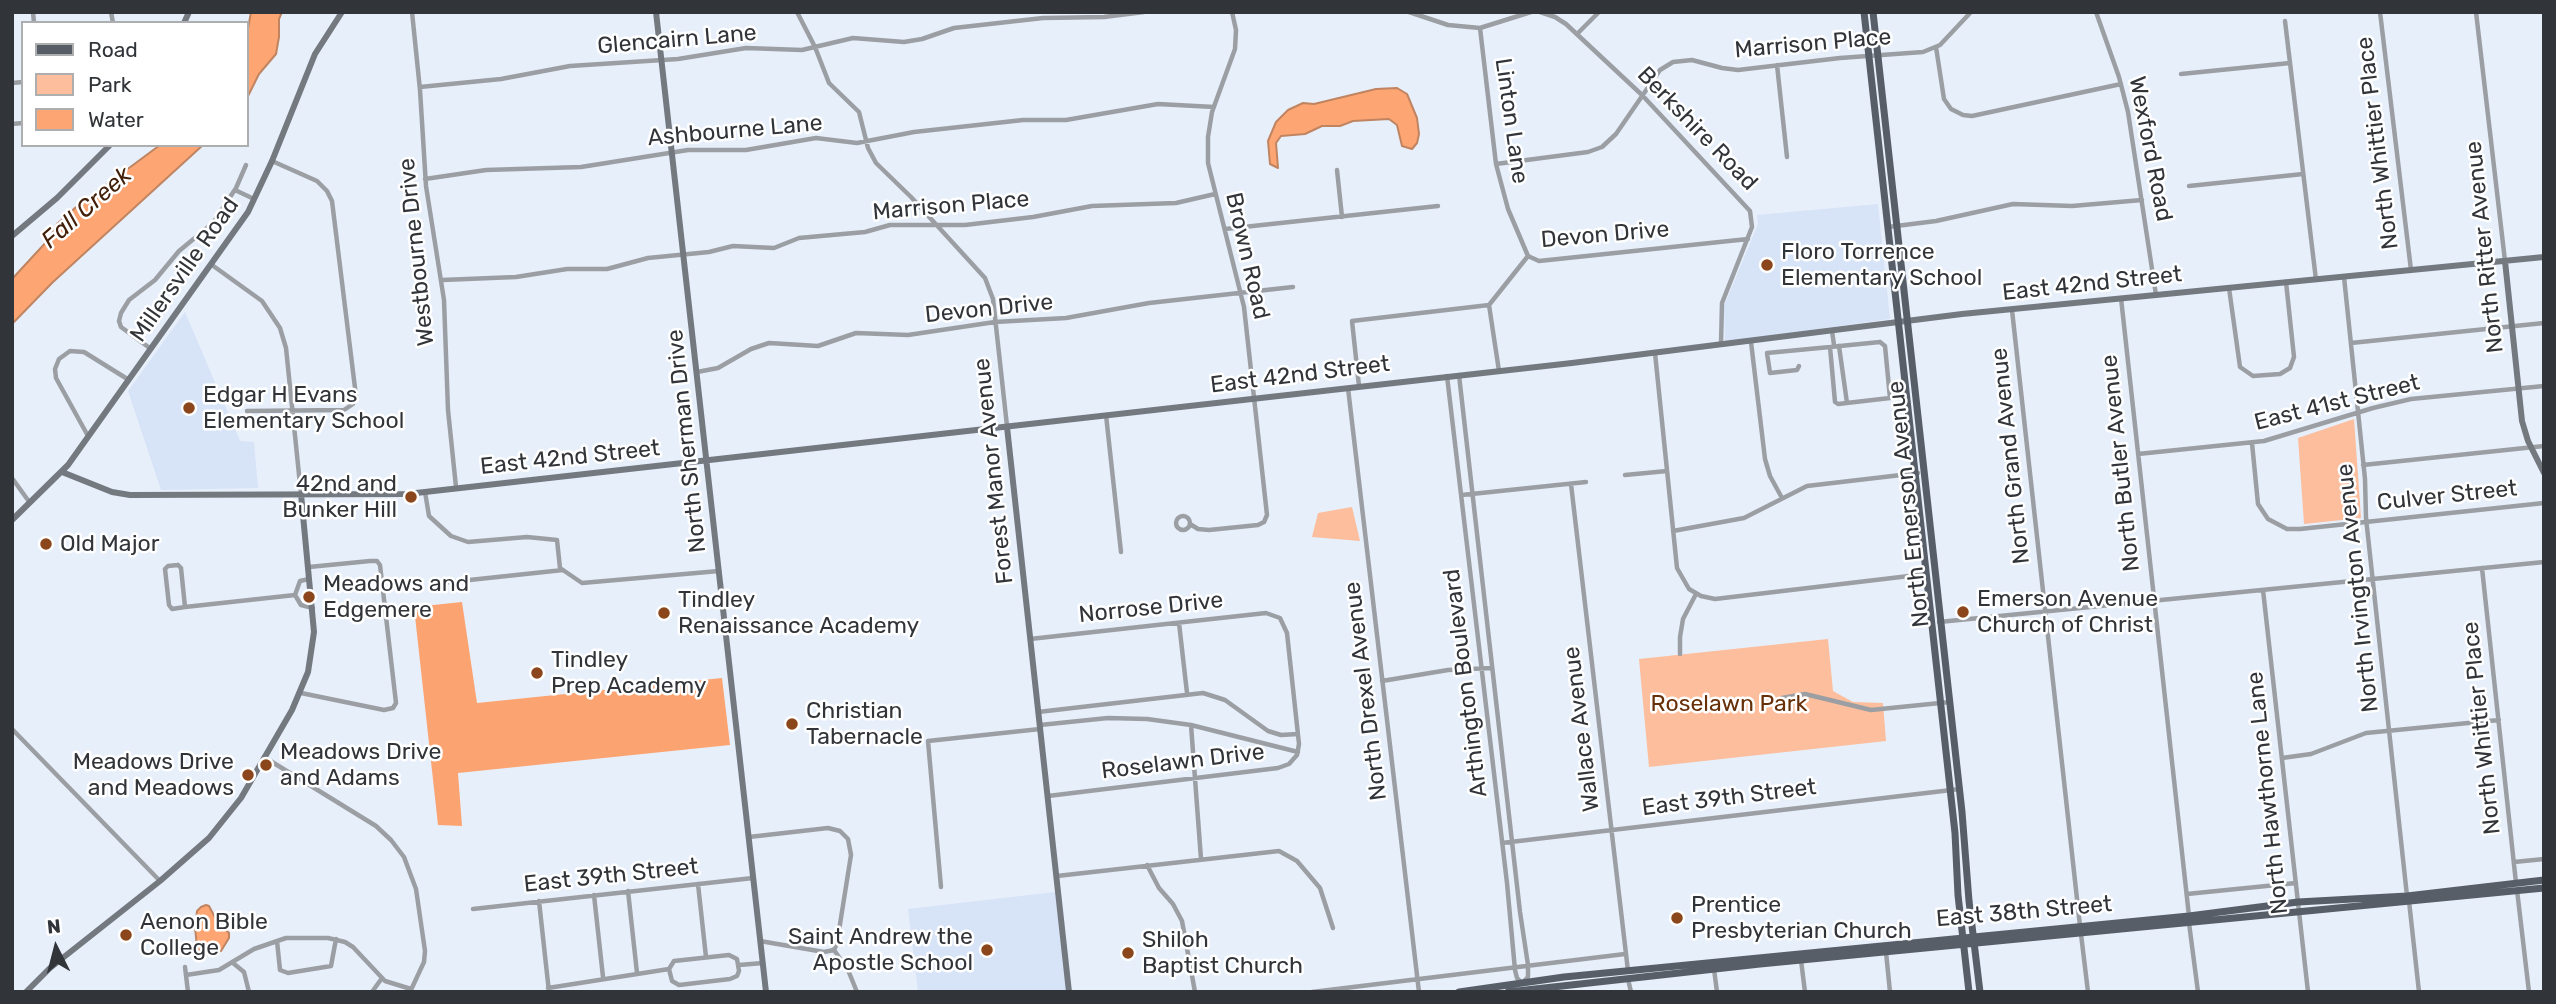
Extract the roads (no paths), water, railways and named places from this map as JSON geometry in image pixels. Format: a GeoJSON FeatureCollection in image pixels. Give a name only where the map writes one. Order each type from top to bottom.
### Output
{"type":"FeatureCollection","features":[{"type":"Feature","properties":{"kind":"main road","name":"North Emerson Avenue"},"geometry":{"type":"LineString","coordinates":[[1864,12],[1941,703],[1969,992]]}},
{"type":"Feature","properties":{"kind":"main road","name":"North Emerson Avenue"},"geometry":{"type":"LineString","coordinates":[[1873,12],[1960,789],[1980,992]]}},
{"type":"Feature","properties":{"kind":"main road","name":"East 38th Street"},"geometry":{"type":"LineString","coordinates":[[2517,887],[2544,880]]}},
{"type":"Feature","properties":{"kind":"main road","name":"East 38th Street"},"geometry":{"type":"LineString","coordinates":[[1459,992],[2080,929],[2299,912],[2517,887],[2544,888]]}},
{"type":"Feature","properties":{"kind":"main road","name":"East 38th Street"},"geometry":{"type":"LineString","coordinates":[[2189,919],[2298,902],[2408,898]]}},
{"type":"Feature","properties":{"kind":"main road","name":"East 38th Street"},"geometry":{"type":"LineString","coordinates":[[1628,974],[1714,969],[1885,952],[1963,941]]}},
{"type":"Feature","properties":{"kind":"main road","name":"East 38th Street"},"geometry":{"type":"LineString","coordinates":[[1508,992],[1524,987]]}},
{"type":"Feature","properties":{"kind":"street","name":"Millersville Road"},"geometry":{"type":"LineString","coordinates":[[12,520],[62,472],[89,437],[212,265],[255,199],[315,54],[342,12]]}},
{"type":"Feature","properties":{"kind":"street","name":"Westbourne Drive"},"geometry":{"type":"LineString","coordinates":[[412,12],[420,87],[425,179],[446,318],[449,419],[456,487]]}},
{"type":"Feature","properties":{"kind":"street","name":"North Sherman Drive"},"geometry":{"type":"LineString","coordinates":[[656,12],[766,992]]}},
{"type":"Feature","properties":{"kind":"street","name":"Forest Manor Avenue"},"geometry":{"type":"LineString","coordinates":[[797,12],[829,83],[859,112],[866,141],[876,163],[985,278],[993,299],[1069,992]]}},
{"type":"Feature","properties":{"kind":"street","name":"Glencairn Lane"},"geometry":{"type":"LineString","coordinates":[[420,87],[501,79],[570,66],[661,60],[746,48],[797,50],[853,38],[904,42],[954,28],[1043,18],[1104,17],[1144,12]]}},
{"type":"Feature","properties":{"kind":"street","name":"Brown Road"},"geometry":{"type":"LineString","coordinates":[[1191,524],[1198,529],[1209,530],[1258,525],[1266,519],[1267,511],[1241,293],[1208,170],[1209,130],[1214,107],[1235,49],[1236,30],[1232,12]]}},
{"type":"Feature","properties":{"kind":"street"},"geometry":{"type":"LineString","coordinates":[[1409,12],[1448,25],[1480,28],[1531,12]]}},
{"type":"Feature","properties":{"kind":"street","name":"Berkshire Road"},"geometry":{"type":"LineString","coordinates":[[1540,12],[1561,20],[1642,95],[1749,209],[1753,223],[1722,303],[1721,345]]}},
{"type":"Feature","properties":{"kind":"street"},"geometry":{"type":"LineString","coordinates":[[1577,34],[1599,12]]}},
{"type":"Feature","properties":{"kind":"street"},"geometry":{"type":"LineString","coordinates":[[1971,12],[1936,47],[1944,99],[1951,109],[1963,115],[1972,116],[2121,84]]}},
{"type":"Feature","properties":{"kind":"street","name":"Wexford Road"},"geometry":{"type":"LineString","coordinates":[[2096,12],[2121,84],[2129,117],[2156,295]]}},
{"type":"Feature","properties":{"kind":"street","name":"North Whittier Place"},"geometry":{"type":"LineString","coordinates":[[2380,12],[2411,270]]}},
{"type":"Feature","properties":{"kind":"street","name":"North Ritter Avenue"},"geometry":{"type":"LineString","coordinates":[[2476,12],[2523,423],[2530,447],[2544,473]]}},
{"type":"Feature","properties":{"kind":"street"},"geometry":{"type":"LineString","coordinates":[[2285,21],[2316,279]]}},
{"type":"Feature","properties":{"kind":"street","name":"Linton Lane"},"geometry":{"type":"LineString","coordinates":[[1480,28],[1496,164],[1508,209],[1528,256]]}},
{"type":"Feature","properties":{"kind":"street","name":"Marrison Place"},"geometry":{"type":"LineString","coordinates":[[1496,164],[1597,149],[1616,134],[1663,67],[1680,60],[1731,69],[1923,52],[1936,47]]}},
{"type":"Feature","properties":{"kind":"street"},"geometry":{"type":"LineString","coordinates":[[2181,74],[2290,63]]}},
{"type":"Feature","properties":{"kind":"street"},"geometry":{"type":"LineString","coordinates":[[1777,65],[1787,157]]}},
{"type":"Feature","properties":{"kind":"street","name":"Ashbourne Lane"},"geometry":{"type":"LineString","coordinates":[[425,179],[486,170],[581,167],[697,149],[758,148],[816,138],[857,143],[914,132],[997,123],[1066,120],[1158,104],[1214,107]]}},
{"type":"Feature","properties":{"kind":"street"},"geometry":{"type":"LineString","coordinates":[[12,236],[57,198],[108,147]]}},
{"type":"Feature","properties":{"kind":"street"},"geometry":{"type":"LineString","coordinates":[[247,411],[341,410],[352,405],[356,392],[332,201],[317,181],[272,161]]}},
{"type":"Feature","properties":{"kind":"street"},"geometry":{"type":"LineString","coordinates":[[151,349],[121,327],[121,313],[130,300],[155,280],[174,256],[210,226],[235,190],[246,165]]}},
{"type":"Feature","properties":{"kind":"street"},"geometry":{"type":"LineString","coordinates":[[1337,170],[1342,217]]}},
{"type":"Feature","properties":{"kind":"street"},"geometry":{"type":"LineString","coordinates":[[2189,186],[2303,174]]}},
{"type":"Feature","properties":{"kind":"street"},"geometry":{"type":"LineString","coordinates":[[235,190],[255,199]]}},
{"type":"Feature","properties":{"kind":"street","name":"Marrison Place"},"geometry":{"type":"LineString","coordinates":[[442,280],[516,277],[567,269],[607,269],[648,258],[740,245],[774,248],[799,238],[865,232],[890,225],[965,225],[1106,205],[1176,202],[1215,194]]}},
{"type":"Feature","properties":{"kind":"street"},"geometry":{"type":"LineString","coordinates":[[1888,227],[1936,222],[2013,204],[2083,205],[2142,200]]}},
{"type":"Feature","properties":{"kind":"street"},"geometry":{"type":"LineString","coordinates":[[1225,229],[1438,206]]}},
{"type":"Feature","properties":{"kind":"street","name":"Devon Drive"},"geometry":{"type":"LineString","coordinates":[[1489,304],[1528,256],[1539,261],[1748,239]]}},
{"type":"Feature","properties":{"kind":"street","name":"East 42nd Street"},"geometry":{"type":"LineString","coordinates":[[62,472],[112,492],[130,495],[425,492],[1751,342],[1908,321],[2544,257]]}},
{"type":"Feature","properties":{"kind":"street"},"geometry":{"type":"LineString","coordinates":[[26,992],[50,968],[203,844],[224,821],[241,798],[300,694],[312,653],[313,608],[285,341],[275,317],[259,298],[212,265]]}},
{"type":"Feature","properties":{"kind":"street","name":"North Irvington Avenue"},"geometry":{"type":"LineString","coordinates":[[2344,277],[2367,522],[2419,992]]}},
{"type":"Feature","properties":{"kind":"street"},"geometry":{"type":"LineString","coordinates":[[2229,288],[2238,361],[2242,371],[2253,376],[2280,374],[2290,368],[2294,357],[2286,282]]}},
{"type":"Feature","properties":{"kind":"street","name":"Devon Drive"},"geometry":{"type":"LineString","coordinates":[[697,372],[718,368],[751,349],[769,343],[818,346],[856,333],[897,337],[995,322],[1066,318],[1149,303],[1293,287]]}},
{"type":"Feature","properties":{"kind":"street","name":"North Butler Avenue"},"geometry":{"type":"LineString","coordinates":[[2121,298],[2198,992]]}},
{"type":"Feature","properties":{"kind":"street"},"geometry":{"type":"LineString","coordinates":[[1359,386],[1352,321],[1489,304],[1499,371]]}},
{"type":"Feature","properties":{"kind":"street","name":"North Grand Avenue"},"geometry":{"type":"LineString","coordinates":[[2012,310],[2088,992]]}},
{"type":"Feature","properties":{"kind":"street"},"geometry":{"type":"LineString","coordinates":[[2351,343],[2544,323]]}},
{"type":"Feature","properties":{"kind":"street"},"geometry":{"type":"LineString","coordinates":[[1832,331],[1847,403]]}},
{"type":"Feature","properties":{"kind":"street"},"geometry":{"type":"LineString","coordinates":[[1751,342],[1764,454],[1768,472],[1782,498]]}},
{"type":"Feature","properties":{"kind":"street"},"geometry":{"type":"LineString","coordinates":[[1799,366],[1797,370],[1770,373],[1767,353],[1834,346],[1880,342],[1885,346],[1891,398],[1838,404],[1833,398],[1834,346]]}},
{"type":"Feature","properties":{"kind":"street"},"geometry":{"type":"LineString","coordinates":[[89,437],[56,379],[55,367],[59,359],[70,351],[84,352],[129,380]]}},
{"type":"Feature","properties":{"kind":"street"},"geometry":{"type":"LineString","coordinates":[[1655,353],[1679,574],[1696,594],[1717,599],[1927,574]]}},
{"type":"Feature","properties":{"kind":"street","name":"Arthington Boulevard"},"geometry":{"type":"LineString","coordinates":[[1459,375],[1528,965],[1528,977],[1524,987]]}},
{"type":"Feature","properties":{"kind":"street","name":"Arthington Boulevard"},"geometry":{"type":"LineString","coordinates":[[1447,376],[1517,978],[1524,987]]}},
{"type":"Feature","properties":{"kind":"street","name":"East 41st Street"},"geometry":{"type":"LineString","coordinates":[[2138,454],[2252,443],[2358,412],[2411,400],[2544,386]]}},
{"type":"Feature","properties":{"kind":"street","name":"North Drexel Avenue"},"geometry":{"type":"LineString","coordinates":[[1348,387],[1419,992]]}},
{"type":"Feature","properties":{"kind":"street"},"geometry":{"type":"LineString","coordinates":[[1106,415],[1121,552]]}},
{"type":"Feature","properties":{"kind":"street","name":"Culver Street"},"geometry":{"type":"LineString","coordinates":[[2252,443],[2257,502],[2263,514],[2283,528],[2296,530],[2544,503]]}},
{"type":"Feature","properties":{"kind":"street"},"geometry":{"type":"LineString","coordinates":[[2363,465],[2544,446]]}},
{"type":"Feature","properties":{"kind":"street"},"geometry":{"type":"LineString","coordinates":[[1625,475],[1667,471]]}},
{"type":"Feature","properties":{"kind":"street"},"geometry":{"type":"LineString","coordinates":[[1673,531],[1744,518],[1811,485],[1925,472]]}},
{"type":"Feature","properties":{"kind":"street"},"geometry":{"type":"LineString","coordinates":[[12,478],[30,503]]}},
{"type":"Feature","properties":{"kind":"street"},"geometry":{"type":"LineString","coordinates":[[1462,495],[1586,482]]}},
{"type":"Feature","properties":{"kind":"street","name":"Wallace Avenue"},"geometry":{"type":"LineString","coordinates":[[1571,484],[1631,992]]}},
{"type":"Feature","properties":{"kind":"street"},"geometry":{"type":"LineString","coordinates":[[425,492],[429,516],[451,536],[468,542],[520,537],[555,539],[558,542],[560,567],[578,582],[719,571]]}},
{"type":"Feature","properties":{"kind":"street"},"geometry":{"type":"LineString","coordinates":[[300,694],[384,710],[393,708],[396,703],[380,565],[377,561],[370,561],[309,567]]}},
{"type":"Feature","properties":{"kind":"street"},"geometry":{"type":"LineString","coordinates":[[1932,623],[2544,562]]}},
{"type":"Feature","properties":{"kind":"street"},"geometry":{"type":"LineString","coordinates":[[185,607],[180,567],[167,566],[165,569],[172,608],[185,607],[295,595]]}},
{"type":"Feature","properties":{"kind":"street","name":"North Whittier Place"},"geometry":{"type":"LineString","coordinates":[[2482,568],[2529,992]]}},
{"type":"Feature","properties":{"kind":"street"},"geometry":{"type":"LineString","coordinates":[[432,583],[563,570]]}},
{"type":"Feature","properties":{"kind":"street"},"geometry":{"type":"LineString","coordinates":[[295,595],[300,581],[310,579]]}},
{"type":"Feature","properties":{"kind":"street","name":"North Hawthorne Lane"},"geometry":{"type":"LineString","coordinates":[[2263,590],[2308,992]]}},
{"type":"Feature","properties":{"kind":"street"},"geometry":{"type":"LineString","coordinates":[[1680,654],[1679,639],[1683,619],[1696,594]]}},
{"type":"Feature","properties":{"kind":"street"},"geometry":{"type":"LineString","coordinates":[[295,595],[301,605],[313,608]]}},
{"type":"Feature","properties":{"kind":"street","name":"Norrose Drive"},"geometry":{"type":"LineString","coordinates":[[1030,639],[1264,613],[1275,615]]}},
{"type":"Feature","properties":{"kind":"street","name":"Roselawn Drive"},"geometry":{"type":"LineString","coordinates":[[1048,796],[1278,768],[1289,764],[1298,752],[1298,734],[1287,631],[1283,622],[1275,615]]}},
{"type":"Feature","properties":{"kind":"street"},"geometry":{"type":"LineString","coordinates":[[1179,623],[1187,693]]}},
{"type":"Feature","properties":{"kind":"street"},"geometry":{"type":"LineString","coordinates":[[1382,681],[1448,670],[1492,668]]}},
{"type":"Feature","properties":{"kind":"street"},"geometry":{"type":"LineString","coordinates":[[1038,712],[1187,693],[1208,694],[1225,700],[1272,733],[1289,736],[1298,734]]}},
{"type":"Feature","properties":{"kind":"street"},"geometry":{"type":"LineString","coordinates":[[1782,698],[1805,694],[1871,710],[1950,702]]}},
{"type":"Feature","properties":{"kind":"street"},"geometry":{"type":"LineString","coordinates":[[941,887],[928,741],[1098,718],[1126,718],[1191,725],[1298,752]]}},
{"type":"Feature","properties":{"kind":"street"},"geometry":{"type":"LineString","coordinates":[[2282,758],[2304,755],[2353,737],[2389,730],[2499,720]]}},
{"type":"Feature","properties":{"kind":"street"},"geometry":{"type":"LineString","coordinates":[[1191,725],[1201,859]]}},
{"type":"Feature","properties":{"kind":"street"},"geometry":{"type":"LineString","coordinates":[[12,729],[160,881]]}},
{"type":"Feature","properties":{"kind":"street"},"geometry":{"type":"LineString","coordinates":[[186,975],[215,972],[254,949],[299,936],[337,939],[357,950],[389,983],[411,990],[424,961],[416,889],[410,869],[387,835],[264,757]]}},
{"type":"Feature","properties":{"kind":"street","name":"East 39th Street"},"geometry":{"type":"LineString","coordinates":[[1502,843],[1960,789]]}},
{"type":"Feature","properties":{"kind":"street"},"geometry":{"type":"LineString","coordinates":[[749,837],[828,828],[839,831],[848,839],[852,853],[834,950]]}},
{"type":"Feature","properties":{"kind":"street"},"geometry":{"type":"LineString","coordinates":[[1056,876],[1273,850],[1286,853],[1300,863],[1321,890],[1333,928]]}},
{"type":"Feature","properties":{"kind":"street"},"geometry":{"type":"LineString","coordinates":[[2514,862],[2544,859]]}},
{"type":"Feature","properties":{"kind":"street"},"geometry":{"type":"LineString","coordinates":[[1147,865],[1182,921],[1195,992]]}},
{"type":"Feature","properties":{"kind":"street","name":"East 39th Street"},"geometry":{"type":"LineString","coordinates":[[473,909],[753,878]]}},
{"type":"Feature","properties":{"kind":"street"},"geometry":{"type":"LineString","coordinates":[[2187,894],[2296,883]]}},
{"type":"Feature","properties":{"kind":"street"},"geometry":{"type":"LineString","coordinates":[[698,884],[706,957]]}},
{"type":"Feature","properties":{"kind":"street"},"geometry":{"type":"LineString","coordinates":[[628,891],[637,973]]}},
{"type":"Feature","properties":{"kind":"street"},"geometry":{"type":"LineString","coordinates":[[594,895],[603,978]]}},
{"type":"Feature","properties":{"kind":"street"},"geometry":{"type":"LineString","coordinates":[[539,901],[548,990],[603,978],[669,969]]}},
{"type":"Feature","properties":{"kind":"street"},"geometry":{"type":"LineString","coordinates":[[276,941],[280,970],[288,973],[331,966],[337,939]]}},
{"type":"Feature","properties":{"kind":"street"},"geometry":{"type":"LineString","coordinates":[[760,941],[824,952],[834,950]]}},
{"type":"Feature","properties":{"kind":"street"},"geometry":{"type":"LineString","coordinates":[[834,950],[848,970],[857,992]]}},
{"type":"Feature","properties":{"kind":"street"},"geometry":{"type":"LineString","coordinates":[[1885,952],[1890,992]]}},
{"type":"Feature","properties":{"kind":"street"},"geometry":{"type":"LineString","coordinates":[[1312,992],[1625,954]]}},
{"type":"Feature","properties":{"kind":"street"},"geometry":{"type":"LineString","coordinates":[[729,955],[737,959],[739,965],[734,978],[679,985],[672,981],[669,969],[674,961],[729,955]]}},
{"type":"Feature","properties":{"kind":"street"},"geometry":{"type":"LineString","coordinates":[[1801,960],[1805,992]]}},
{"type":"Feature","properties":{"kind":"street"},"geometry":{"type":"LineString","coordinates":[[233,963],[244,972],[249,992]]}},
{"type":"Feature","properties":{"kind":"street"},"geometry":{"type":"LineString","coordinates":[[739,965],[763,963]]}},
{"type":"Feature","properties":{"kind":"street"},"geometry":{"type":"LineString","coordinates":[[186,967],[188,992]]}},
{"type":"Feature","properties":{"kind":"street"},"geometry":{"type":"LineString","coordinates":[[1714,969],[1717,992]]}},
{"type":"Feature","properties":{"kind":"street"},"geometry":{"type":"LineString","coordinates":[[372,992],[382,978]]}},
{"type":"Feature","properties":{"kind":"water"},"geometry":{"type":"Polygon","coordinates":[[[251,12],[282,12],[276,54],[259,74],[248,96],[248,28],[251,12]]]}},
{"type":"Feature","properties":{"kind":"water"},"geometry":{"type":"Polygon","coordinates":[[[1397,88],[1407,94],[1417,118],[1419,134],[1412,149],[1402,146],[1397,125],[1389,119],[1353,121],[1340,126],[1322,126],[1305,134],[1281,136],[1276,143],[1278,168],[1270,164],[1268,141],[1276,122],[1288,110],[1303,103],[1314,104],[1376,89],[1397,88]]]}},
{"type":"Feature","properties":{"kind":"water","name":"Fall Creek"},"geometry":{"type":"Polygon","coordinates":[[[157,147],[201,147],[53,282],[12,324],[12,279],[49,239],[57,224],[157,147]]]}},
{"type":"Feature","properties":{"kind":"water"},"geometry":{"type":"Polygon","coordinates":[[[206,905],[218,923],[229,933],[229,938],[221,951],[205,955],[197,948],[195,927],[197,911],[206,905]]]}},
{"type":"Feature","properties":{"kind":"place","name":"Floro Torrence Elementary School"},"geometry":{"type":"Point","coordinates":[1767,265]}},
{"type":"Feature","properties":{"kind":"place","name":"Edgar H Evans Elementary School"},"geometry":{"type":"Point","coordinates":[189,408]}},
{"type":"Feature","properties":{"kind":"place","name":"42nd and Bunker Hill"},"geometry":{"type":"Point","coordinates":[411,497]}},
{"type":"Feature","properties":{"kind":"place","name":"Old Major"},"geometry":{"type":"Point","coordinates":[46,544]}},
{"type":"Feature","properties":{"kind":"place","name":"Meadows and Edgemere"},"geometry":{"type":"Point","coordinates":[309,597]}},
{"type":"Feature","properties":{"kind":"place","name":"Emerson Avenue Church of Christ"},"geometry":{"type":"Point","coordinates":[1963,612]}},
{"type":"Feature","properties":{"kind":"place","name":"Tindley Renaissance Academy"},"geometry":{"type":"Point","coordinates":[664,613]}},
{"type":"Feature","properties":{"kind":"place","name":"Tindley Prep Academy"},"geometry":{"type":"Point","coordinates":[537,673]}},
{"type":"Feature","properties":{"kind":"place","name":"Christian Tabernacle"},"geometry":{"type":"Point","coordinates":[792,724]}},
{"type":"Feature","properties":{"kind":"place","name":"Meadows Drive and Adams"},"geometry":{"type":"Point","coordinates":[266,765]}},
{"type":"Feature","properties":{"kind":"place","name":"Meadows Drive and Meadows"},"geometry":{"type":"Point","coordinates":[248,775]}},
{"type":"Feature","properties":{"kind":"place","name":"Prentice Presbyterian Church"},"geometry":{"type":"Point","coordinates":[1677,918]}},
{"type":"Feature","properties":{"kind":"place","name":"Aenon Bible College"},"geometry":{"type":"Point","coordinates":[126,935]}},
{"type":"Feature","properties":{"kind":"place","name":"Saint Andrew the Apostle School"},"geometry":{"type":"Point","coordinates":[987,950]}},
{"type":"Feature","properties":{"kind":"place","name":"Shiloh Baptist Church"},"geometry":{"type":"Point","coordinates":[1128,953]}},
{"type":"Feature","properties":{"kind":"park label","name":"Roselawn Park"},"geometry":{"type":"Point","coordinates":[1729,704]}}]}
